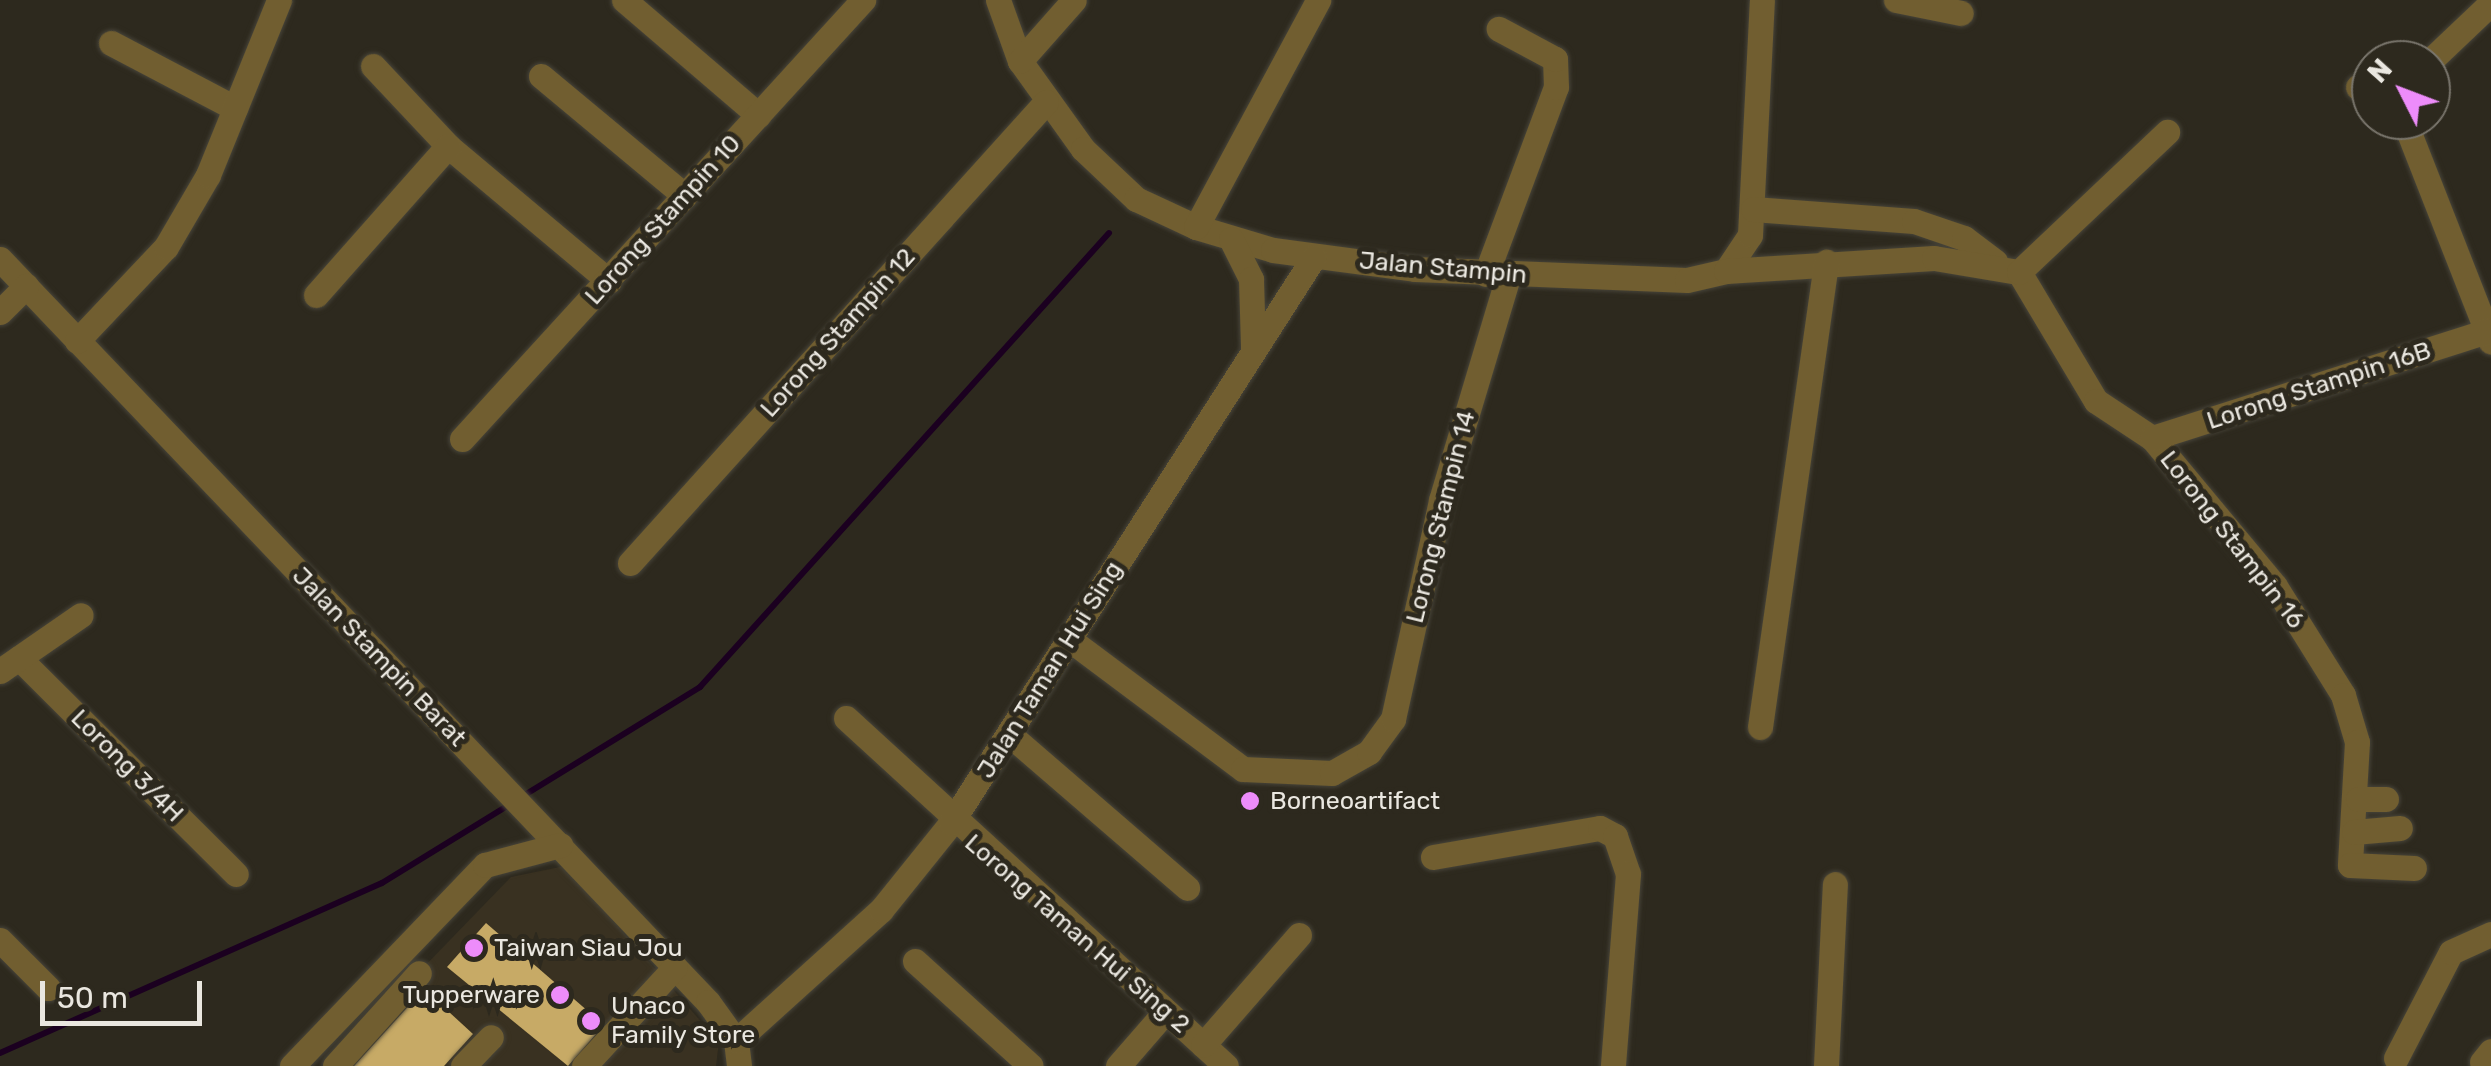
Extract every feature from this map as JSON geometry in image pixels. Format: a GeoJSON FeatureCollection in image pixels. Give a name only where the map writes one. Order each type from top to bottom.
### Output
{"type":"FeatureCollection","features":[{"type":"Feature","properties":{"kind":"street"},"geometry":{"type":"LineString","coordinates":[[77,341],[166,248],[235,108],[279,0]]}},
{"type":"Feature","properties":{"kind":"street"},"geometry":{"type":"LineString","coordinates":[[624,0],[758,114]]}},
{"type":"Feature","properties":{"kind":"street","name":"Lorong Stampin 10"},"geometry":{"type":"LineString","coordinates":[[462,440],[863,0]]}},
{"type":"Feature","properties":{"kind":"street","name":"Jalan Stampin"},"geometry":{"type":"LineString","coordinates":[[998,0],[1020,61],[1046,102],[1110,180],[1196,227],[1230,239],[1314,257],[1496,275],[1686,280],[1726,271]]}},
{"type":"Feature","properties":{"kind":"street"},"geometry":{"type":"LineString","coordinates":[[1020,61],[1074,0]]}},
{"type":"Feature","properties":{"kind":"street"},"geometry":{"type":"LineString","coordinates":[[1196,227],[1318,0]]}},
{"type":"Feature","properties":{"kind":"street"},"geometry":{"type":"LineString","coordinates":[[1726,271],[1750,235],[1762,0]]}},
{"type":"Feature","properties":{"kind":"street"},"geometry":{"type":"LineString","coordinates":[[1896,0],[1961,13]]}},
{"type":"Feature","properties":{"kind":"street"},"geometry":{"type":"LineString","coordinates":[[2451,41],[2491,3]]}},
{"type":"Feature","properties":{"kind":"street","name":"Lorong Stampin 14"},"geometry":{"type":"LineString","coordinates":[[1069,639],[1243,769],[1332,773],[1369,752],[1394,719],[1441,500],[1496,275],[1556,87],[1555,58],[1499,29]]}},
{"type":"Feature","properties":{"kind":"street"},"geometry":{"type":"LineString","coordinates":[[111,43],[235,108]]}},
{"type":"Feature","properties":{"kind":"street"},"geometry":{"type":"LineString","coordinates":[[373,66],[448,146],[609,281]]}},
{"type":"Feature","properties":{"kind":"street"},"geometry":{"type":"LineString","coordinates":[[542,76],[685,196]]}},
{"type":"Feature","properties":{"kind":"street","name":"Lorong Stampin 12"},"geometry":{"type":"LineString","coordinates":[[630,563],[1046,102]]}},
{"type":"Feature","properties":{"kind":"street"},"geometry":{"type":"LineString","coordinates":[[1752,210],[1914,221],[1964,238],[1995,262],[2019,272],[2167,132]]}},
{"type":"Feature","properties":{"kind":"street"},"geometry":{"type":"LineString","coordinates":[[2412,140],[2489,337]]}},
{"type":"Feature","properties":{"kind":"street"},"geometry":{"type":"LineString","coordinates":[[316,296],[448,146]]}},
{"type":"Feature","properties":{"kind":"street"},"geometry":{"type":"LineString","coordinates":[[1230,239],[1257,306],[1253,352]]}},
{"type":"Feature","properties":{"kind":"street","name":"Jalan Taman Hui Sing"},"geometry":{"type":"LineString","coordinates":[[738,1054],[881,910],[951,823],[1314,257]]}},
{"type":"Feature","properties":{"kind":"street","name":"Jalan Stampin Barat"},"geometry":{"type":"LineString","coordinates":[[0,259],[675,967],[738,1054]]}},
{"type":"Feature","properties":{"kind":"street"},"geometry":{"type":"LineString","coordinates":[[1726,271],[1826,262],[1995,262]]}},
{"type":"Feature","properties":{"kind":"street"},"geometry":{"type":"LineString","coordinates":[[1760,727],[1826,262]]}},
{"type":"Feature","properties":{"kind":"street","name":"Lorong Stampin 16"},"geometry":{"type":"LineString","coordinates":[[2019,272],[2096,401],[2152,438],[2275,586],[2344,694],[2369,743],[2350,865],[2414,868]]}},
{"type":"Feature","properties":{"kind":"street"},"geometry":{"type":"LineString","coordinates":[[0,312],[26,286]]}},
{"type":"Feature","properties":{"kind":"street","name":"Lorong Stampin 16B"},"geometry":{"type":"LineString","coordinates":[[2152,438],[2489,337]]}},
{"type":"Feature","properties":{"kind":"street"},"geometry":{"type":"LineString","coordinates":[[9,665],[80,615]]}},
{"type":"Feature","properties":{"kind":"street","name":"Lorong 3/4H"},"geometry":{"type":"LineString","coordinates":[[9,665],[236,874]]}},
{"type":"Feature","properties":{"kind":"street","name":"Lorong Taman Hui Sing 2"},"geometry":{"type":"LineString","coordinates":[[846,718],[940,794],[951,823],[1226,1066]]}},
{"type":"Feature","properties":{"kind":"street"},"geometry":{"type":"LineString","coordinates":[[1010,735],[1188,888]]}},
{"type":"Feature","properties":{"kind":"street"},"geometry":{"type":"LineString","coordinates":[[2358,799],[2386,798]]}},
{"type":"Feature","properties":{"kind":"street"},"geometry":{"type":"LineString","coordinates":[[1433,856],[1600,828],[1615,836],[1628,874],[1612,1066]]}},
{"type":"Feature","properties":{"kind":"street"},"geometry":{"type":"LineString","coordinates":[[2354,832],[2400,828]]}},
{"type":"Feature","properties":{"kind":"street"},"geometry":{"type":"LineString","coordinates":[[292,1066],[470,877],[524,848],[560,845]]}},
{"type":"Feature","properties":{"kind":"street"},"geometry":{"type":"LineString","coordinates":[[1826,1066],[1836,884]]}},
{"type":"Feature","properties":{"kind":"street"},"geometry":{"type":"LineString","coordinates":[[1202,1045],[1299,934]]}},
{"type":"Feature","properties":{"kind":"street"},"geometry":{"type":"LineString","coordinates":[[2396,1058],[2452,952],[2491,934]]}},
{"type":"Feature","properties":{"kind":"street"},"geometry":{"type":"LineString","coordinates":[[0,940],[48,988]]}},
{"type":"Feature","properties":{"kind":"street"},"geometry":{"type":"LineString","coordinates":[[916,961],[1031,1066]]}},
{"type":"Feature","properties":{"kind":"street"},"geometry":{"type":"LineString","coordinates":[[584,1066],[675,967]]}},
{"type":"Feature","properties":{"kind":"street"},"geometry":{"type":"LineString","coordinates":[[335,1066],[419,973]]}},
{"type":"Feature","properties":{"kind":"street"},"geometry":{"type":"LineString","coordinates":[[1118,1066],[1165,1012]]}},
{"type":"Feature","properties":{"kind":"street"},"geometry":{"type":"LineString","coordinates":[[463,1066],[490,1037]]}},
{"type":"Feature","properties":{"kind":"shaded area"},"geometry":{"type":"Polygon","coordinates":[[[565,866],[719,1042],[716,1066],[328,1066],[511,877],[565,866]]]}},
{"type":"Feature","properties":{"kind":"building"},"geometry":{"type":"Polygon","coordinates":[[[486,923],[604,1025],[568,1066],[447,967],[486,923]]]}},
{"type":"Feature","properties":{"kind":"building"},"geometry":{"type":"Polygon","coordinates":[[[424,989],[473,1034],[444,1066],[354,1066],[424,989]]]}},
{"type":"Feature","properties":{"kind":"waterway"},"geometry":{"type":"LineString","coordinates":[[523,796],[700,687],[1109,233]]}},
{"type":"Feature","properties":{"kind":"waterway"},"geometry":{"type":"LineString","coordinates":[[0,1053],[382,883],[512,803]]}},
{"type":"Feature","properties":{"kind":"place","name":"Borneoartifact"},"geometry":{"type":"Point","coordinates":[1250,801]}},
{"type":"Feature","properties":{"kind":"place","name":"Taiwan Siau Jou"},"geometry":{"type":"Point","coordinates":[474,948]}},
{"type":"Feature","properties":{"kind":"place","name":"Tupperware"},"geometry":{"type":"Point","coordinates":[560,995]}},
{"type":"Feature","properties":{"kind":"place","name":"Unaco Family Store"},"geometry":{"type":"Point","coordinates":[591,1021]}}]}
